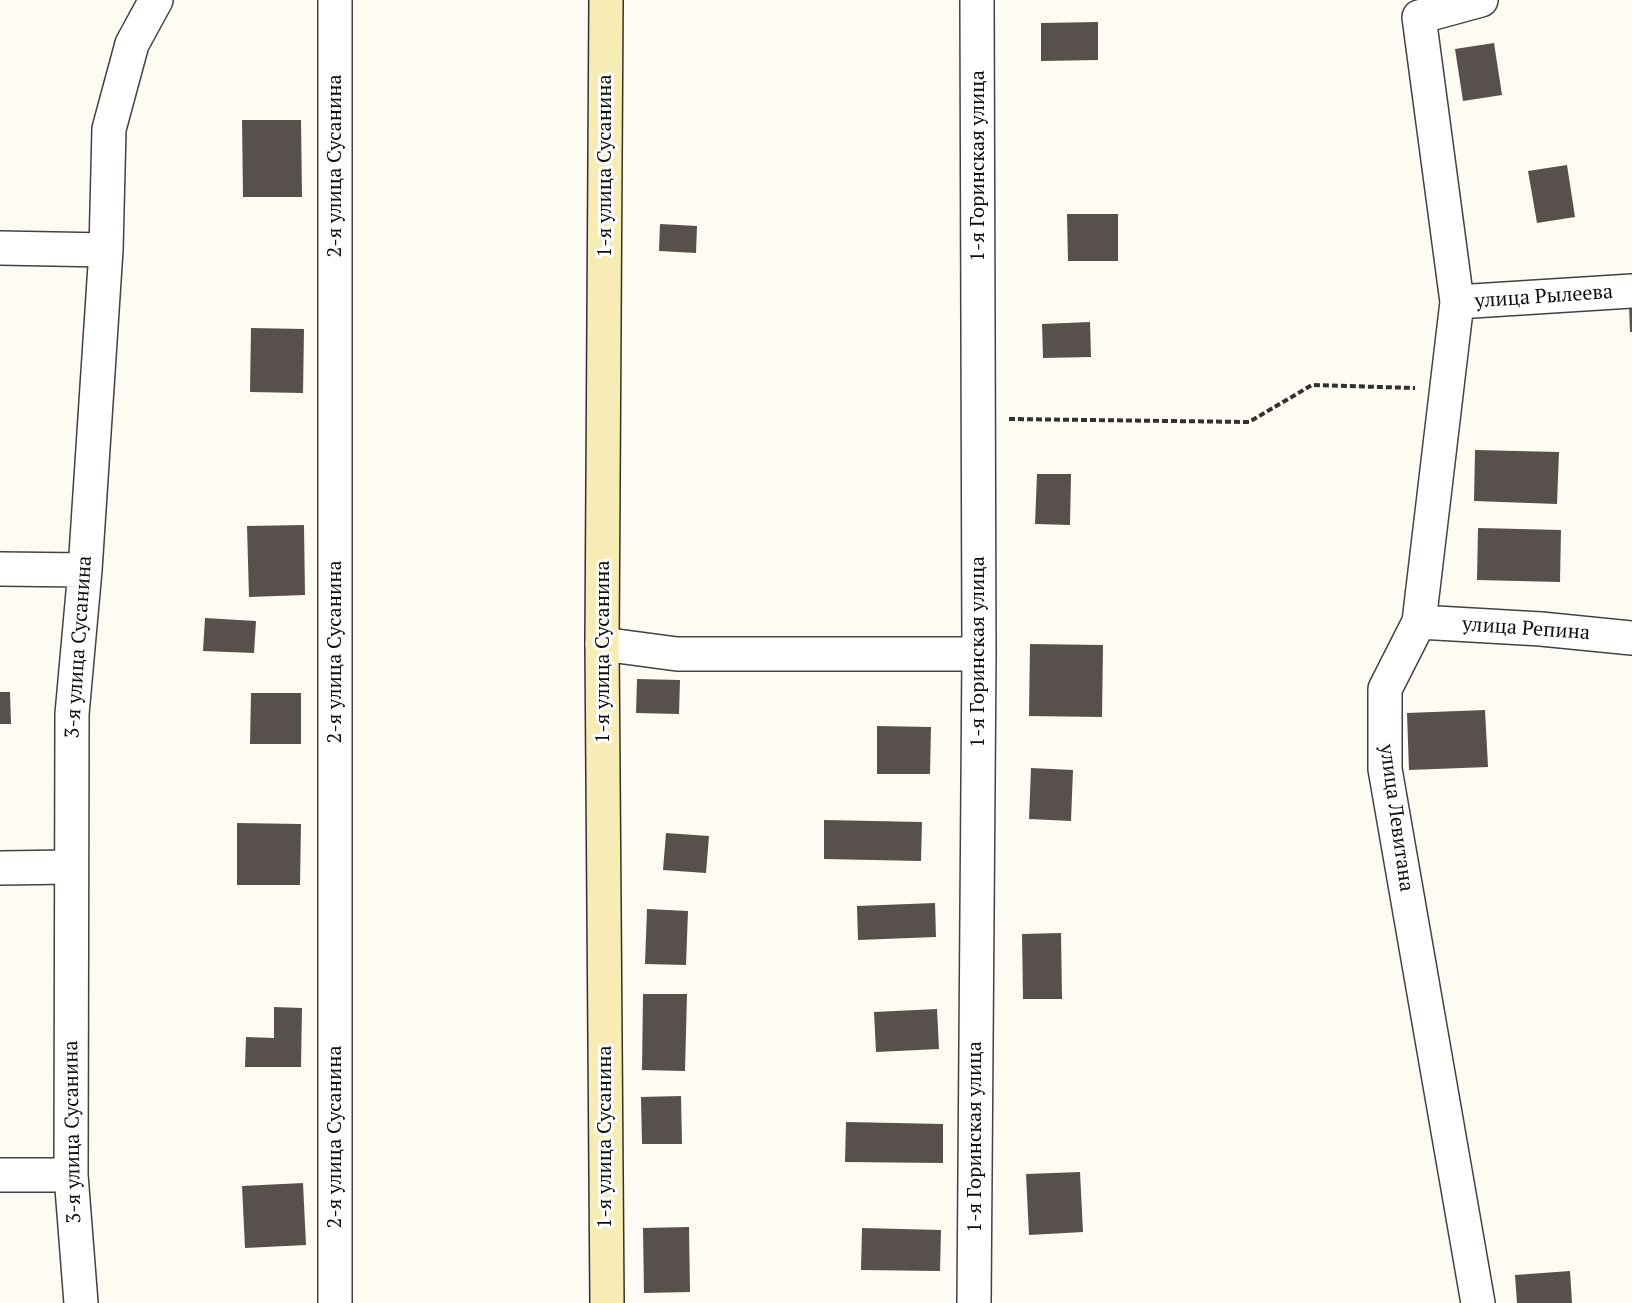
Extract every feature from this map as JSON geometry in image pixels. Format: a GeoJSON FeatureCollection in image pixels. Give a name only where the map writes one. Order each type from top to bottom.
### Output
{"type":"FeatureCollection","features":[{"type":"Feature","properties":{"kind":"street","name":"3-я улица Сусанина"},"geometry":{"type":"LineString","coordinates":[[81,1303],[71,1175],[72,714],[85,570],[106,250],[108,129],[132,44],[156,0]]}},
{"type":"Feature","properties":{"kind":"street","name":"2-я улица Сусанина"},"geometry":{"type":"LineString","coordinates":[[335,0],[335,1303]]}},
{"type":"Feature","properties":{"kind":"street","name":"1-я улица Сусанина"},"geometry":{"type":"LineString","coordinates":[[606,0],[602,644],[606,1303]]}},
{"type":"Feature","properties":{"kind":"street","name":"1-я Горинская улица"},"geometry":{"type":"LineString","coordinates":[[974,1303],[979,654],[977,0]]}},
{"type":"Feature","properties":{"kind":"street","name":"улица Левитана"},"geometry":{"type":"LineString","coordinates":[[1478,1303],[1385,769],[1385,689],[1419,622],[1456,303],[1419,17],[1481,0]]}},
{"type":"Feature","properties":{"kind":"street"},"geometry":{"type":"LineString","coordinates":[[0,248],[106,250]]}},
{"type":"Feature","properties":{"kind":"street","name":"улица Рылеева"},"geometry":{"type":"LineString","coordinates":[[1456,303],[1632,291]]}},
{"type":"Feature","properties":{"kind":"street"},"geometry":{"type":"LineString","coordinates":[[0,569],[85,570]]}},
{"type":"Feature","properties":{"kind":"street","name":"улица Репина"},"geometry":{"type":"LineString","coordinates":[[1419,622],[1541,629],[1632,638]]}},
{"type":"Feature","properties":{"kind":"street"},"geometry":{"type":"LineString","coordinates":[[602,644],[676,654],[979,654]]}},
{"type":"Feature","properties":{"kind":"street"},"geometry":{"type":"LineString","coordinates":[[0,868],[71,867]]}},
{"type":"Feature","properties":{"kind":"street"},"geometry":{"type":"LineString","coordinates":[[0,1175],[71,1175]]}},
{"type":"Feature","properties":{"kind":"path"},"geometry":{"type":"LineString","coordinates":[[978,418],[1249,422],[1312,385],[1423,388]]}},
{"type":"Feature","properties":{"kind":"building"},"geometry":{"type":"Polygon","coordinates":[[[1098,22],[1098,60],[1041,61],[1041,23],[1098,22]]]}},
{"type":"Feature","properties":{"kind":"building"},"geometry":{"type":"Polygon","coordinates":[[[1494,43],[1502,95],[1463,101],[1455,49],[1494,43]]]}},
{"type":"Feature","properties":{"kind":"building"},"geometry":{"type":"Polygon","coordinates":[[[242,120],[301,120],[302,197],[243,197],[242,120]]]}},
{"type":"Feature","properties":{"kind":"building"},"geometry":{"type":"Polygon","coordinates":[[[1567,165],[1575,217],[1537,223],[1528,171],[1567,165]]]}},
{"type":"Feature","properties":{"kind":"building"},"geometry":{"type":"Polygon","coordinates":[[[1067,214],[1118,214],[1118,261],[1068,261],[1067,214]]]}},
{"type":"Feature","properties":{"kind":"building"},"geometry":{"type":"Polygon","coordinates":[[[660,224],[697,226],[696,253],[659,251],[660,224]]]}},
{"type":"Feature","properties":{"kind":"building"},"geometry":{"type":"Polygon","coordinates":[[[1629,305],[1632,305],[1632,332],[1630,332],[1629,305]]]}},
{"type":"Feature","properties":{"kind":"building"},"geometry":{"type":"Polygon","coordinates":[[[1090,322],[1091,357],[1043,358],[1042,324],[1090,322]]]}},
{"type":"Feature","properties":{"kind":"building"},"geometry":{"type":"Polygon","coordinates":[[[251,328],[304,329],[303,393],[250,392],[251,328]]]}},
{"type":"Feature","properties":{"kind":"building"},"geometry":{"type":"Polygon","coordinates":[[[1475,450],[1559,452],[1557,504],[1474,501],[1475,450]]]}},
{"type":"Feature","properties":{"kind":"building"},"geometry":{"type":"Polygon","coordinates":[[[1037,474],[1071,474],[1070,525],[1035,524],[1037,474]]]}},
{"type":"Feature","properties":{"kind":"building"},"geometry":{"type":"Polygon","coordinates":[[[304,525],[305,595],[249,597],[247,526],[304,525]]]}},
{"type":"Feature","properties":{"kind":"building"},"geometry":{"type":"Polygon","coordinates":[[[1478,528],[1561,530],[1560,582],[1477,580],[1478,528]]]}},
{"type":"Feature","properties":{"kind":"building"},"geometry":{"type":"Polygon","coordinates":[[[205,618],[256,621],[254,653],[203,651],[205,618]]]}},
{"type":"Feature","properties":{"kind":"building"},"geometry":{"type":"Polygon","coordinates":[[[1030,644],[1103,645],[1102,717],[1029,716],[1030,644]]]}},
{"type":"Feature","properties":{"kind":"building"},"geometry":{"type":"Polygon","coordinates":[[[637,679],[680,680],[679,714],[636,713],[637,679]]]}},
{"type":"Feature","properties":{"kind":"building"},"geometry":{"type":"Polygon","coordinates":[[[0,692],[10,692],[11,724],[0,724],[0,692]]]}},
{"type":"Feature","properties":{"kind":"building"},"geometry":{"type":"Polygon","coordinates":[[[251,693],[301,693],[301,744],[250,744],[251,693]]]}},
{"type":"Feature","properties":{"kind":"building"},"geometry":{"type":"Polygon","coordinates":[[[1485,710],[1488,767],[1409,770],[1407,713],[1485,710]]]}},
{"type":"Feature","properties":{"kind":"building"},"geometry":{"type":"Polygon","coordinates":[[[877,726],[931,727],[930,774],[877,774],[877,726]]]}},
{"type":"Feature","properties":{"kind":"building"},"geometry":{"type":"Polygon","coordinates":[[[1031,768],[1073,770],[1071,821],[1029,819],[1031,768]]]}},
{"type":"Feature","properties":{"kind":"building"},"geometry":{"type":"Polygon","coordinates":[[[824,820],[922,822],[921,861],[824,859],[824,820]]]}},
{"type":"Feature","properties":{"kind":"building"},"geometry":{"type":"Polygon","coordinates":[[[237,823],[301,824],[300,885],[237,885],[237,823]]]}},
{"type":"Feature","properties":{"kind":"building"},"geometry":{"type":"Polygon","coordinates":[[[666,833],[709,836],[706,873],[663,870],[666,833]]]}},
{"type":"Feature","properties":{"kind":"building"},"geometry":{"type":"Polygon","coordinates":[[[935,903],[936,937],[858,940],[857,906],[935,903]]]}},
{"type":"Feature","properties":{"kind":"building"},"geometry":{"type":"Polygon","coordinates":[[[647,909],[688,911],[686,965],[645,964],[647,909]]]}},
{"type":"Feature","properties":{"kind":"building"},"geometry":{"type":"Polygon","coordinates":[[[1061,933],[1062,999],[1023,999],[1022,934],[1061,933]]]}},
{"type":"Feature","properties":{"kind":"building"},"geometry":{"type":"Polygon","coordinates":[[[643,994],[687,994],[685,1071],[642,1070],[643,994]]]}},
{"type":"Feature","properties":{"kind":"building"},"geometry":{"type":"Polygon","coordinates":[[[274,1007],[302,1008],[301,1067],[245,1067],[246,1037],[274,1038],[274,1007]]]}},
{"type":"Feature","properties":{"kind":"building"},"geometry":{"type":"Polygon","coordinates":[[[937,1009],[939,1049],[876,1052],[874,1012],[937,1009]]]}},
{"type":"Feature","properties":{"kind":"building"},"geometry":{"type":"Polygon","coordinates":[[[681,1096],[682,1144],[642,1144],[641,1097],[681,1096]]]}},
{"type":"Feature","properties":{"kind":"building"},"geometry":{"type":"Polygon","coordinates":[[[846,1122],[943,1124],[943,1163],[845,1162],[846,1122]]]}},
{"type":"Feature","properties":{"kind":"building"},"geometry":{"type":"Polygon","coordinates":[[[1080,1172],[1083,1232],[1029,1235],[1026,1174],[1080,1172]]]}},
{"type":"Feature","properties":{"kind":"building"},"geometry":{"type":"Polygon","coordinates":[[[303,1183],[306,1245],[245,1248],[242,1186],[303,1183]]]}},
{"type":"Feature","properties":{"kind":"building"},"geometry":{"type":"Polygon","coordinates":[[[689,1227],[690,1292],[644,1293],[643,1228],[689,1227]]]}},
{"type":"Feature","properties":{"kind":"building"},"geometry":{"type":"Polygon","coordinates":[[[862,1228],[941,1230],[940,1271],[861,1270],[862,1228]]]}},
{"type":"Feature","properties":{"kind":"building"},"geometry":{"type":"Polygon","coordinates":[[[1570,1271],[1572,1303],[1517,1303],[1515,1275],[1570,1271]]]}}]}
